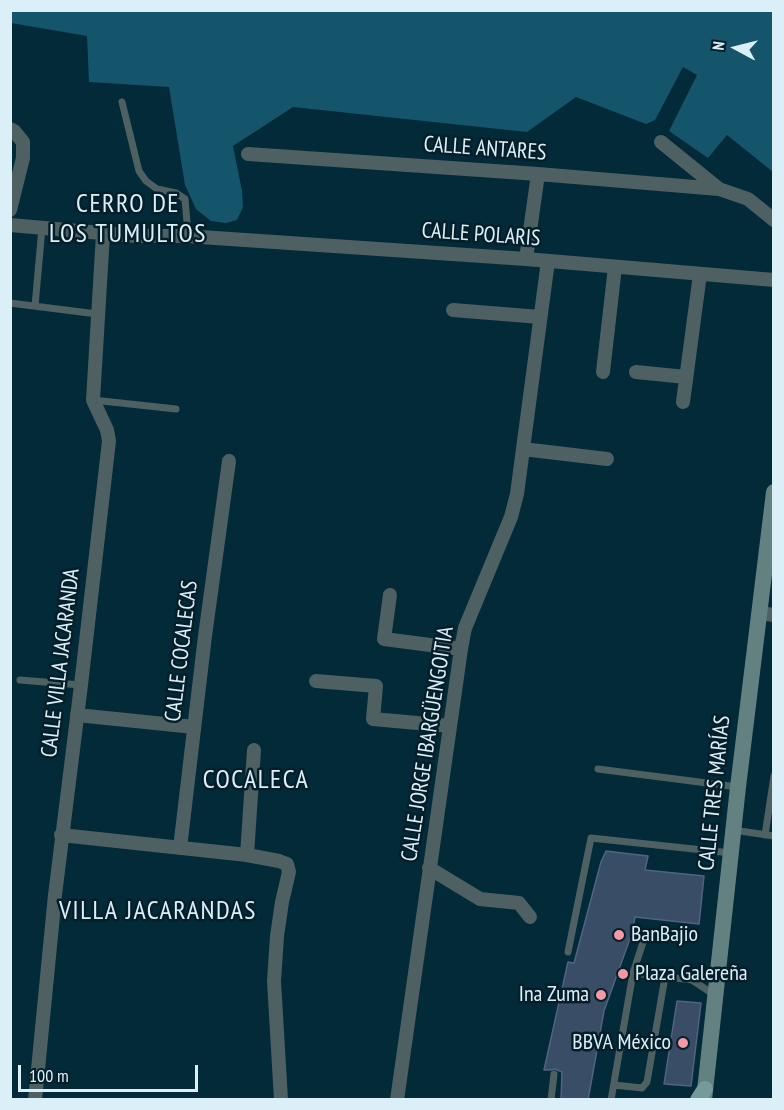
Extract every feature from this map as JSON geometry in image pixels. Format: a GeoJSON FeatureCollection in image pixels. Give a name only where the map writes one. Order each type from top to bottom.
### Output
{"type":"FeatureCollection","features":[{"type":"Feature","properties":{"kind":"main road","name":"CALLE TRES MARÍAS"},"geometry":{"type":"LineString","coordinates":[[702,1096],[716,995],[738,787],[766,614],[774,492]]}},
{"type":"Feature","properties":{"kind":"street"},"geometry":{"type":"LineString","coordinates":[[10,129],[23,142],[23,158],[10,210]]}},
{"type":"Feature","properties":{"kind":"street","name":"CALLE ANTARES"},"geometry":{"type":"LineString","coordinates":[[661,142],[719,189]]}},
{"type":"Feature","properties":{"kind":"street","name":"CALLE ANTARES"},"geometry":{"type":"LineString","coordinates":[[248,153],[719,189],[748,200],[774,220]]}},
{"type":"Feature","properties":{"kind":"street"},"geometry":{"type":"LineString","coordinates":[[526,259],[538,174]]}},
{"type":"Feature","properties":{"kind":"street","name":"CALLE POLARIS"},"geometry":{"type":"LineString","coordinates":[[10,225],[103,234],[186,236],[526,259],[774,280]]}},
{"type":"Feature","properties":{"kind":"street","name":"CALLE VILLA JACARANDA"},"geometry":{"type":"LineString","coordinates":[[34,1100],[61,835],[109,441],[107,430],[93,400],[103,234]]}},
{"type":"Feature","properties":{"kind":"street","name":"CALLE JORGE IBARGÜENGOITIA"},"geometry":{"type":"LineString","coordinates":[[397,1100],[460,649],[465,628],[511,517],[517,494],[548,261]]}},
{"type":"Feature","properties":{"kind":"street"},"geometry":{"type":"LineString","coordinates":[[603,372],[615,267]]}},
{"type":"Feature","properties":{"kind":"street"},"geometry":{"type":"LineString","coordinates":[[683,402],[700,274]]}},
{"type":"Feature","properties":{"kind":"street"},"geometry":{"type":"LineString","coordinates":[[453,310],[540,317]]}},
{"type":"Feature","properties":{"kind":"street"},"geometry":{"type":"LineString","coordinates":[[636,372],[686,377]]}},
{"type":"Feature","properties":{"kind":"street"},"geometry":{"type":"LineString","coordinates":[[523,450],[607,459]]}},
{"type":"Feature","properties":{"kind":"street","name":"CALLE COCALECAS"},"geometry":{"type":"LineString","coordinates":[[180,848],[205,636],[229,461]]}},
{"type":"Feature","properties":{"kind":"street"},"geometry":{"type":"LineString","coordinates":[[390,595],[384,639],[460,649]]}},
{"type":"Feature","properties":{"kind":"street"},"geometry":{"type":"LineString","coordinates":[[316,681],[376,686],[373,719],[450,726]]}},
{"type":"Feature","properties":{"kind":"street"},"geometry":{"type":"LineString","coordinates":[[77,715],[194,727]]}},
{"type":"Feature","properties":{"kind":"street"},"geometry":{"type":"LineString","coordinates":[[247,855],[254,750]]}},
{"type":"Feature","properties":{"kind":"street"},"geometry":{"type":"LineString","coordinates":[[61,835],[247,855],[287,864],[289,872],[277,936],[274,981],[281,1100]]}},
{"type":"Feature","properties":{"kind":"street"},"geometry":{"type":"LineString","coordinates":[[429,868],[480,899],[519,903],[530,917]]}},
{"type":"Feature","properties":{"kind":"lane"},"geometry":{"type":"LineString","coordinates":[[122,102],[139,171],[146,181],[157,189],[185,199],[186,236]]}},
{"type":"Feature","properties":{"kind":"lane"},"geometry":{"type":"LineString","coordinates":[[35,306],[42,228]]}},
{"type":"Feature","properties":{"kind":"lane"},"geometry":{"type":"LineString","coordinates":[[10,303],[97,314]]}},
{"type":"Feature","properties":{"kind":"lane"},"geometry":{"type":"LineString","coordinates":[[93,400],[176,409]]}},
{"type":"Feature","properties":{"kind":"lane"},"geometry":{"type":"LineString","coordinates":[[20,680],[81,685]]}},
{"type":"Feature","properties":{"kind":"lane"},"geometry":{"type":"LineString","coordinates":[[598,769],[738,787]]}},
{"type":"Feature","properties":{"kind":"lane"},"geometry":{"type":"LineString","coordinates":[[765,835],[774,776]]}},
{"type":"Feature","properties":{"kind":"lane"},"geometry":{"type":"LineString","coordinates":[[733,830],[774,836]]}},
{"type":"Feature","properties":{"kind":"lane"},"geometry":{"type":"LineString","coordinates":[[568,952],[591,838],[731,853]]}},
{"type":"Feature","properties":{"kind":"lane"},"geometry":{"type":"LineString","coordinates":[[611,1100],[633,973],[645,936]]}},
{"type":"Feature","properties":{"kind":"lane"},"geometry":{"type":"LineString","coordinates":[[692,980],[718,968]]}},
{"type":"Feature","properties":{"kind":"lane"},"geometry":{"type":"LineString","coordinates":[[633,973],[692,980],[716,995]]}},
{"type":"Feature","properties":{"kind":"lane"},"geometry":{"type":"LineString","coordinates":[[614,1085],[642,1088],[647,1082],[665,977]]}},
{"type":"Feature","properties":{"kind":"lane"},"geometry":{"type":"LineString","coordinates":[[550,1100],[554,1074]]}},
{"type":"Feature","properties":{"kind":"shaded area"},"geometry":{"type":"Polygon","coordinates":[[[10,11],[773,11],[773,172],[727,135],[708,158],[669,131],[697,75],[683,67],[655,120],[646,124],[576,97],[527,132],[293,107],[233,146],[243,207],[237,220],[226,223],[211,221],[196,209],[185,185],[169,87],[89,82],[87,36],[11,23],[10,11]]]}},
{"type":"Feature","properties":{"kind":"building"},"geometry":{"type":"Polygon","coordinates":[[[606,851],[648,856],[645,870],[704,876],[699,924],[635,917],[632,933],[604,1011],[588,1100],[561,1100],[562,1072],[555,1069],[544,1070],[568,962],[574,963],[606,851]]]}},
{"type":"Feature","properties":{"kind":"building","name":"BBVA México"},"geometry":{"type":"Polygon","coordinates":[[[677,1001],[701,1003],[691,1086],[664,1084],[677,1001]]]}},
{"type":"Feature","properties":{"kind":"place","name":"BanBajio"},"geometry":{"type":"Point","coordinates":[619,935]}},
{"type":"Feature","properties":{"kind":"place","name":"Plaza Galereña"},"geometry":{"type":"Point","coordinates":[623,974]}},
{"type":"Feature","properties":{"kind":"place","name":"Ina Zuma"},"geometry":{"type":"Point","coordinates":[601,995]}},
{"type":"Feature","properties":{"kind":"place","name":"BBVA México"},"geometry":{"type":"Point","coordinates":[683,1043]}},
{"type":"Feature","properties":{"kind":"district","name":"CERRO DE LOS TUMULTOS"},"geometry":{"type":"Point","coordinates":[128,220]}},
{"type":"Feature","properties":{"kind":"district","name":"COCALECA"},"geometry":{"type":"Point","coordinates":[256,781]}},
{"type":"Feature","properties":{"kind":"district","name":"VILLA JACARANDAS"},"geometry":{"type":"Point","coordinates":[158,912]}}]}
